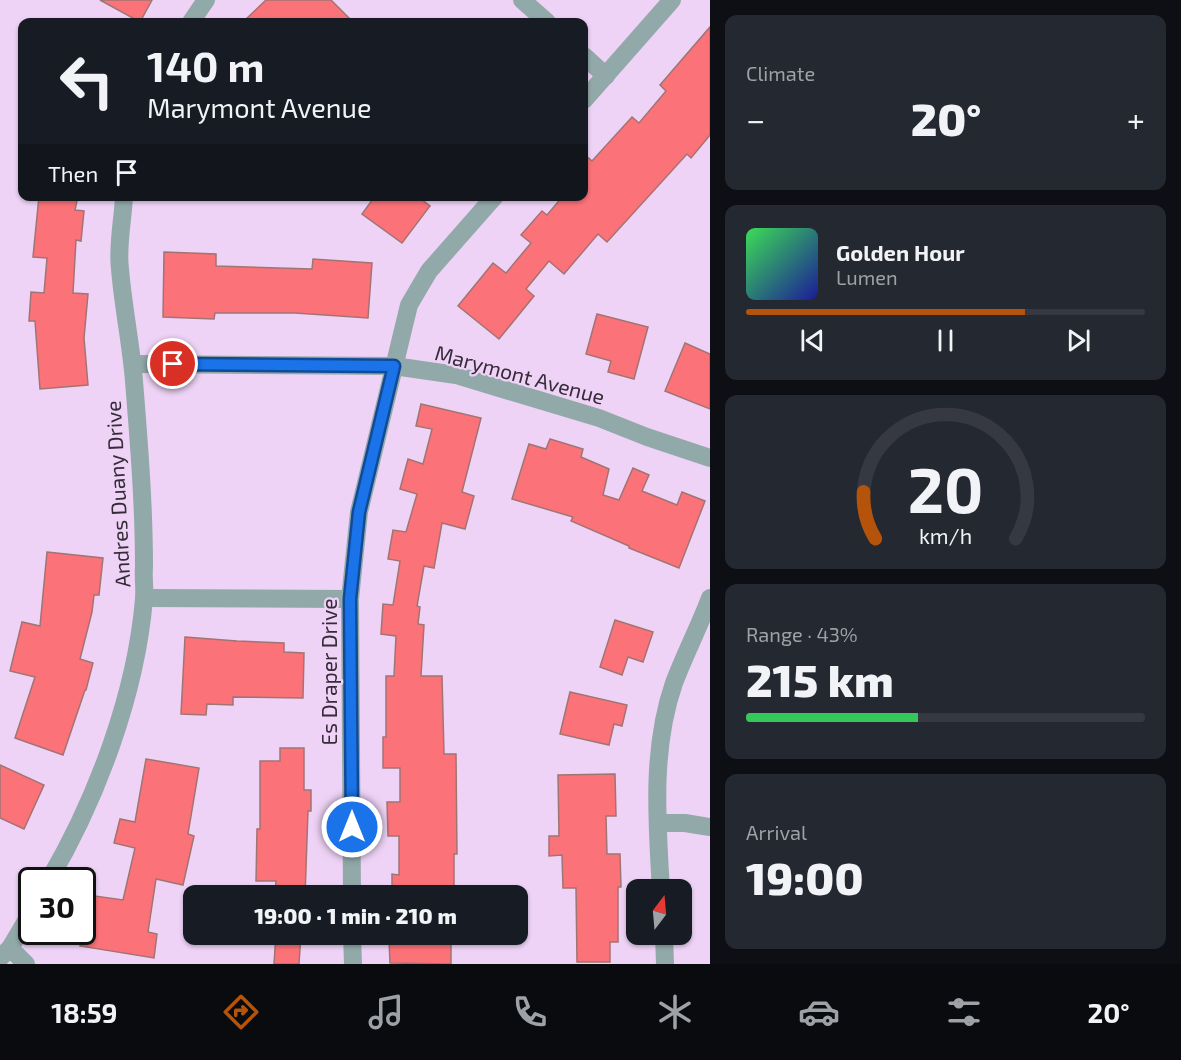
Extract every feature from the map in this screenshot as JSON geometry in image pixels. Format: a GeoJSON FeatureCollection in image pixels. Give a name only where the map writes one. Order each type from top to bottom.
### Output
{"type":"FeatureCollection","features":[{"type":"Feature","properties":{"kind":"street"},"geometry":{"type":"LineString","coordinates":[[194,18],[206,0]]}},
{"type":"Feature","properties":{"kind":"street"},"geometry":{"type":"LineString","coordinates":[[522,0],[542,18]]}},
{"type":"Feature","properties":{"kind":"street"},"geometry":{"type":"LineString","coordinates":[[588,96],[672,0]]}},
{"type":"Feature","properties":{"kind":"street"},"geometry":{"type":"LineString","coordinates":[[588,60],[606,76]]}},
{"type":"Feature","properties":{"kind":"street","name":"Andres Duany Drive"},"geometry":{"type":"LineString","coordinates":[[55,867],[97,782],[124,704],[136,656],[144,598],[144,522],[133,364],[119,266],[124,201]]}},
{"type":"Feature","properties":{"kind":"street","name":"Es Draper Drive"},"geometry":{"type":"LineString","coordinates":[[352,885],[350,599],[359,512],[409,305],[429,271],[491,201]]}},
{"type":"Feature","properties":{"kind":"street","name":"Marymont Avenue"},"geometry":{"type":"LineString","coordinates":[[133,364],[394,366],[456,375],[599,418],[710,458]]}},
{"type":"Feature","properties":{"kind":"street"},"geometry":{"type":"LineString","coordinates":[[144,598],[350,599]]}},
{"type":"Feature","properties":{"kind":"street"},"geometry":{"type":"LineString","coordinates":[[661,879],[657,801],[661,739],[674,685],[710,598]]}},
{"type":"Feature","properties":{"kind":"street"},"geometry":{"type":"LineString","coordinates":[[658,823],[685,823],[710,827]]}},
{"type":"Feature","properties":{"kind":"street"},"geometry":{"type":"LineString","coordinates":[[18,933],[5,953],[26,964]]}},
{"type":"Feature","properties":{"kind":"street"},"geometry":{"type":"LineString","coordinates":[[352,945],[353,964]]}},
{"type":"Feature","properties":{"kind":"street"},"geometry":{"type":"LineString","coordinates":[[664,945],[665,964]]}},
{"type":"Feature","properties":{"kind":"building"},"geometry":{"type":"Polygon","coordinates":[[[100,0],[152,0],[142,18],[133,18],[100,0]]]}},
{"type":"Feature","properties":{"kind":"building"},"geometry":{"type":"Polygon","coordinates":[[[266,0],[331,0],[349,18],[247,18],[266,0]]]}},
{"type":"Feature","properties":{"kind":"building"},"geometry":{"type":"Polygon","coordinates":[[[710,27],[710,135],[691,158],[687,154],[607,242],[598,234],[564,274],[549,261],[526,289],[534,296],[499,339],[458,306],[493,263],[506,273],[531,243],[521,235],[542,211],[547,215],[559,201],[588,201],[588,158],[592,161],[632,117],[639,123],[666,91],[660,85],[710,27]]]}},
{"type":"Feature","properties":{"kind":"building"},"geometry":{"type":"Polygon","coordinates":[[[39,201],[77,201],[75,210],[84,211],[81,241],[76,240],[73,293],[88,294],[84,338],[88,385],[40,389],[35,321],[29,321],[31,292],[44,293],[47,258],[33,257],[39,201]]]}},
{"type":"Feature","properties":{"kind":"building"},"geometry":{"type":"Polygon","coordinates":[[[371,201],[424,201],[430,206],[402,243],[362,214],[371,201]]]}},
{"type":"Feature","properties":{"kind":"building"},"geometry":{"type":"Polygon","coordinates":[[[164,252],[216,254],[216,266],[312,269],[313,259],[372,263],[368,318],[295,313],[215,313],[214,319],[163,317],[164,252]]]}},
{"type":"Feature","properties":{"kind":"building"},"geometry":{"type":"Polygon","coordinates":[[[597,314],[648,327],[634,379],[608,372],[611,361],[586,354],[597,314]]]}},
{"type":"Feature","properties":{"kind":"building"},"geometry":{"type":"Polygon","coordinates":[[[685,343],[710,354],[710,409],[665,391],[685,343]]]}},
{"type":"Feature","properties":{"kind":"building"},"geometry":{"type":"Polygon","coordinates":[[[421,404],[481,418],[462,492],[474,496],[465,529],[442,523],[434,568],[424,566],[417,606],[420,607],[418,624],[424,625],[421,676],[442,676],[444,754],[456,754],[457,854],[454,854],[454,885],[392,885],[392,874],[399,875],[399,836],[388,836],[387,802],[400,802],[400,768],[383,768],[383,737],[386,737],[386,676],[394,676],[396,636],[381,634],[383,604],[393,605],[400,561],[388,559],[393,530],[406,532],[417,494],[400,489],[408,459],[423,464],[432,429],[416,426],[421,404]]]}},
{"type":"Feature","properties":{"kind":"building"},"geometry":{"type":"Polygon","coordinates":[[[550,439],[583,449],[581,457],[609,469],[603,495],[619,500],[633,468],[649,475],[642,491],[677,505],[682,492],[705,501],[679,568],[571,521],[573,517],[512,499],[529,444],[546,449],[550,439]]]}},
{"type":"Feature","properties":{"kind":"building"},"geometry":{"type":"Polygon","coordinates":[[[47,552],[103,558],[99,595],[94,595],[80,659],[93,663],[63,755],[15,738],[35,677],[10,671],[22,622],[40,626],[47,552]]]}},
{"type":"Feature","properties":{"kind":"building"},"geometry":{"type":"Polygon","coordinates":[[[615,620],[653,632],[643,662],[628,657],[622,675],[600,667],[615,620]]]}},
{"type":"Feature","properties":{"kind":"building"},"geometry":{"type":"Polygon","coordinates":[[[185,637],[284,643],[284,652],[304,653],[303,698],[233,697],[233,705],[207,704],[206,715],[181,714],[185,637]]]}},
{"type":"Feature","properties":{"kind":"building"},"geometry":{"type":"Polygon","coordinates":[[[570,692],[627,705],[622,726],[614,724],[609,745],[560,734],[570,692]]]}},
{"type":"Feature","properties":{"kind":"building"},"geometry":{"type":"Polygon","coordinates":[[[280,748],[304,748],[304,790],[311,790],[305,885],[276,885],[276,881],[256,881],[257,829],[260,829],[260,761],[280,761],[280,748]]]}},
{"type":"Feature","properties":{"kind":"building"},"geometry":{"type":"Polygon","coordinates":[[[146,759],[199,768],[188,834],[194,836],[183,885],[156,879],[148,932],[157,934],[154,958],[80,946],[96,945],[96,896],[123,900],[135,848],[114,843],[120,819],[135,822],[146,759]]]}},
{"type":"Feature","properties":{"kind":"building"},"geometry":{"type":"Polygon","coordinates":[[[0,765],[44,785],[24,829],[0,818],[0,765]]]}},
{"type":"Feature","properties":{"kind":"building"},"geometry":{"type":"Polygon","coordinates":[[[615,774],[616,816],[606,816],[607,854],[620,854],[618,942],[610,942],[610,962],[577,962],[576,888],[563,888],[562,855],[549,856],[549,836],[559,836],[558,775],[615,774]]]}},
{"type":"Feature","properties":{"kind":"building"},"geometry":{"type":"Polygon","coordinates":[[[275,945],[300,945],[299,964],[274,964],[275,945]]]}},
{"type":"Feature","properties":{"kind":"building"},"geometry":{"type":"Polygon","coordinates":[[[389,945],[451,945],[451,964],[390,963],[389,945]]]}},
{"type":"Feature","properties":{"kind":"route"},"geometry":{"type":"LineString","coordinates":[[173,364],[394,366],[359,512],[350,599],[352,827]]}}]}
